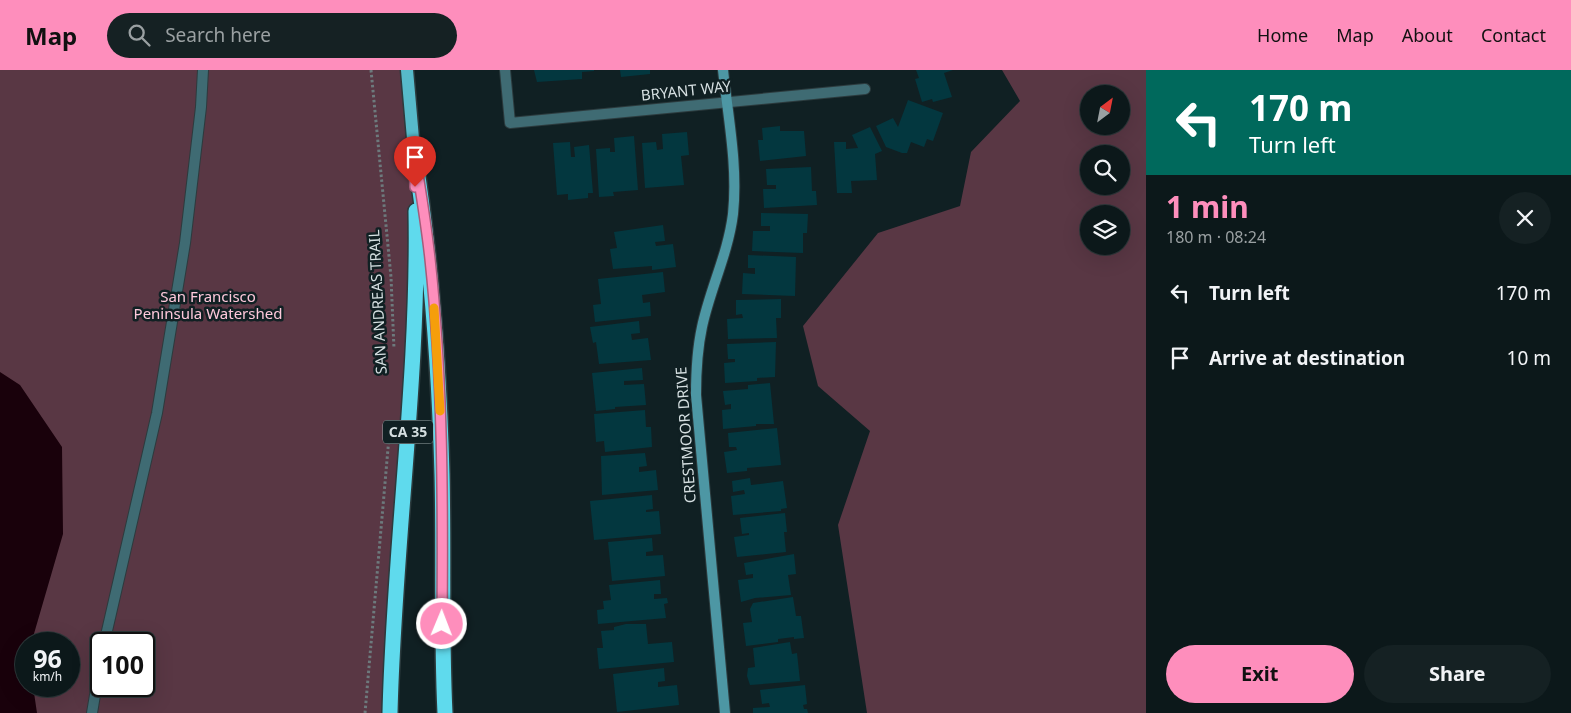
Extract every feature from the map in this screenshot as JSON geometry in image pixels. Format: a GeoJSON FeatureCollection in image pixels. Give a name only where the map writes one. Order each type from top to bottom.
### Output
{"type":"FeatureCollection","features":[{"type":"Feature","properties":{"kind":"highway","name":"CA 35"},"geometry":{"type":"LineString","coordinates":[[390,713],[393,630],[416,318],[414,150]]}},
{"type":"Feature","properties":{"kind":"highway","name":"CA 35"},"geometry":{"type":"LineString","coordinates":[[414,150],[430,260],[438,377],[443,497],[442,636],[445,713]]}},
{"type":"Feature","properties":{"kind":"main road","name":"CA 35"},"geometry":{"type":"LineString","coordinates":[[406,70],[414,150]]}},
{"type":"Feature","properties":{"kind":"street"},"geometry":{"type":"LineString","coordinates":[[107,632],[157,413],[185,243],[201,107],[203,70]]}},
{"type":"Feature","properties":{"kind":"street","name":"BRYANT WAY"},"geometry":{"type":"LineString","coordinates":[[505,70],[510,123],[865,89]]}},
{"type":"Feature","properties":{"kind":"street","name":"CRESTMOOR DRIVE"},"geometry":{"type":"LineString","coordinates":[[723,70],[734,176],[733,214],[726,253],[702,326],[696,360],[696,395],[725,713]]}},
{"type":"Feature","properties":{"kind":"street"},"geometry":{"type":"LineString","coordinates":[[92,713],[95,697]]}},
{"type":"Feature","properties":{"kind":"path","name":"SAN ANDREAS TRAIL"},"geometry":{"type":"LineString","coordinates":[[371,70],[391,277],[394,353]]}},
{"type":"Feature","properties":{"kind":"path"},"geometry":{"type":"LineString","coordinates":[[365,713],[389,431]]}},
{"type":"Feature","properties":{"kind":"green space","name":"San Francisco Peninsula Watershed"},"geometry":{"type":"Polygon","coordinates":[[[0,70],[406,70],[414,150],[417,261],[390,713],[0,713],[0,70]]]}},
{"type":"Feature","properties":{"kind":"green space"},"geometry":{"type":"Polygon","coordinates":[[[1002,70],[1146,70],[1146,713],[867,713],[838,525],[870,431],[818,386],[803,326],[878,233],[960,206],[971,152],[1020,101],[1002,70]]]}},
{"type":"Feature","properties":{"kind":"shaded area"},"geometry":{"type":"Polygon","coordinates":[[[0,372],[20,385],[62,447],[63,534],[34,632],[15,632],[15,697],[35,697],[37,713],[0,713],[0,372]]]}},
{"type":"Feature","properties":{"kind":"building"},"geometry":{"type":"Polygon","coordinates":[[[534,70],[594,71],[582,72],[582,79],[537,82],[534,70]]]}},
{"type":"Feature","properties":{"kind":"building"},"geometry":{"type":"Polygon","coordinates":[[[620,70],[650,70],[650,74],[621,77],[620,70]]]}},
{"type":"Feature","properties":{"kind":"building"},"geometry":{"type":"Polygon","coordinates":[[[916,70],[953,70],[944,73],[952,97],[933,102],[932,99],[922,102],[915,79],[919,78],[916,70]]]}},
{"type":"Feature","properties":{"kind":"building"},"geometry":{"type":"Polygon","coordinates":[[[908,100],[943,113],[933,141],[927,139],[924,147],[911,142],[907,153],[902,153],[886,147],[876,126],[893,118],[898,127],[908,100]]]}},
{"type":"Feature","properties":{"kind":"building"},"geometry":{"type":"Polygon","coordinates":[[[780,126],[780,131],[804,131],[806,156],[760,161],[758,140],[763,140],[762,128],[780,126]]]}},
{"type":"Feature","properties":{"kind":"building"},"geometry":{"type":"Polygon","coordinates":[[[870,127],[882,151],[875,154],[877,180],[851,181],[852,193],[837,193],[834,142],[846,142],[846,149],[858,148],[852,135],[870,127]]]}},
{"type":"Feature","properties":{"kind":"building"},"geometry":{"type":"Polygon","coordinates":[[[687,132],[689,155],[681,156],[684,185],[645,188],[642,143],[656,142],[657,150],[663,149],[662,134],[687,132]]]}},
{"type":"Feature","properties":{"kind":"building"},"geometry":{"type":"Polygon","coordinates":[[[634,136],[638,190],[613,192],[614,196],[599,197],[596,149],[610,148],[610,152],[615,152],[614,138],[634,136]]]}},
{"type":"Feature","properties":{"kind":"building"},"geometry":{"type":"Polygon","coordinates":[[[570,142],[571,157],[575,157],[574,147],[589,145],[593,193],[588,193],[588,198],[568,200],[568,194],[557,195],[553,143],[570,142]]]}},
{"type":"Feature","properties":{"kind":"building"},"geometry":{"type":"Polygon","coordinates":[[[811,167],[812,191],[816,191],[817,205],[764,208],[763,189],[776,189],[776,185],[767,185],[766,169],[811,167]]]}},
{"type":"Feature","properties":{"kind":"building"},"geometry":{"type":"Polygon","coordinates":[[[761,213],[808,214],[807,233],[803,233],[803,253],[752,251],[753,231],[770,231],[770,226],[761,226],[761,213]]]}},
{"type":"Feature","properties":{"kind":"building"},"geometry":{"type":"Polygon","coordinates":[[[663,225],[665,241],[655,242],[656,246],[673,244],[676,267],[652,270],[652,266],[613,269],[610,249],[617,248],[614,232],[663,225]]]}},
{"type":"Feature","properties":{"kind":"building"},"geometry":{"type":"Polygon","coordinates":[[[748,255],[796,257],[795,296],[742,294],[743,273],[755,274],[755,268],[748,268],[748,255]]]}},
{"type":"Feature","properties":{"kind":"building"},"geometry":{"type":"Polygon","coordinates":[[[663,272],[665,292],[642,295],[643,303],[650,302],[651,316],[595,322],[593,305],[601,304],[598,279],[663,272]]]}},
{"type":"Feature","properties":{"kind":"building"},"geometry":{"type":"Polygon","coordinates":[[[781,299],[781,318],[776,318],[777,338],[728,339],[727,319],[743,318],[742,314],[736,315],[736,300],[781,299]]]}},
{"type":"Feature","properties":{"kind":"building"},"geometry":{"type":"Polygon","coordinates":[[[639,321],[640,333],[631,334],[632,340],[648,338],[651,360],[599,364],[596,342],[593,343],[590,327],[639,321]]]}},
{"type":"Feature","properties":{"kind":"building"},"geometry":{"type":"Polygon","coordinates":[[[776,342],[775,377],[757,378],[757,381],[725,383],[724,363],[735,362],[735,359],[728,359],[727,344],[776,342]]]}},
{"type":"Feature","properties":{"kind":"building"},"geometry":{"type":"Polygon","coordinates":[[[642,368],[643,380],[624,381],[624,385],[644,384],[646,405],[615,407],[615,409],[596,411],[592,373],[642,368]]]}},
{"type":"Feature","properties":{"kind":"building"},"geometry":{"type":"Polygon","coordinates":[[[770,383],[774,424],[756,424],[756,426],[723,429],[722,410],[731,409],[731,404],[725,405],[723,391],[748,389],[748,385],[770,383]]]}},
{"type":"Feature","properties":{"kind":"building"},"geometry":{"type":"Polygon","coordinates":[[[645,410],[646,427],[651,427],[652,447],[605,452],[604,441],[596,442],[594,414],[645,410]]]}},
{"type":"Feature","properties":{"kind":"building"},"geometry":{"type":"Polygon","coordinates":[[[777,428],[781,465],[747,468],[747,471],[727,473],[724,452],[737,450],[736,447],[729,447],[728,433],[777,428]]]}},
{"type":"Feature","properties":{"kind":"building"},"geometry":{"type":"Polygon","coordinates":[[[645,453],[647,466],[639,467],[639,472],[656,470],[658,490],[602,495],[601,456],[645,453]]]}},
{"type":"Feature","properties":{"kind":"building"},"geometry":{"type":"Polygon","coordinates":[[[750,478],[751,485],[783,481],[787,508],[781,509],[781,511],[733,515],[731,496],[745,494],[744,490],[733,492],[732,481],[750,478]]]}},
{"type":"Feature","properties":{"kind":"building"},"geometry":{"type":"Polygon","coordinates":[[[652,495],[653,509],[646,510],[646,512],[659,511],[661,534],[594,540],[590,501],[652,495]]]}},
{"type":"Feature","properties":{"kind":"building"},"geometry":{"type":"Polygon","coordinates":[[[785,513],[787,532],[784,532],[786,552],[737,557],[734,537],[749,535],[749,533],[742,534],[740,518],[785,513]]]}},
{"type":"Feature","properties":{"kind":"building"},"geometry":{"type":"Polygon","coordinates":[[[652,538],[653,551],[646,552],[646,556],[663,555],[665,576],[612,581],[608,542],[652,538]]]}},
{"type":"Feature","properties":{"kind":"building"},"geometry":{"type":"Polygon","coordinates":[[[794,554],[796,574],[788,575],[791,595],[755,598],[741,602],[738,580],[753,578],[753,574],[746,575],[744,563],[794,554]]]}},
{"type":"Feature","properties":{"kind":"building"},"geometry":{"type":"Polygon","coordinates":[[[660,580],[661,594],[654,594],[654,599],[667,598],[668,603],[664,604],[666,618],[598,624],[597,610],[604,609],[603,601],[611,600],[609,585],[660,580]]]}},
{"type":"Feature","properties":{"kind":"building"},"geometry":{"type":"Polygon","coordinates":[[[793,597],[796,616],[801,616],[804,638],[778,639],[778,642],[746,646],[743,623],[752,622],[750,609],[753,603],[793,597]]]}},
{"type":"Feature","properties":{"kind":"building"},"geometry":{"type":"Polygon","coordinates":[[[626,624],[646,624],[648,644],[672,642],[674,662],[599,669],[597,648],[603,648],[601,631],[614,630],[614,627],[626,624]]]}},
{"type":"Feature","properties":{"kind":"building"},"geometry":{"type":"Polygon","coordinates":[[[790,642],[792,654],[797,653],[800,681],[750,685],[747,676],[748,668],[755,667],[753,648],[790,642]]]}},
{"type":"Feature","properties":{"kind":"building"},"geometry":{"type":"Polygon","coordinates":[[[664,668],[665,681],[658,682],[658,687],[677,685],[679,705],[617,712],[613,674],[664,668]]]}},
{"type":"Feature","properties":{"kind":"building"},"geometry":{"type":"Polygon","coordinates":[[[805,685],[807,704],[803,705],[808,713],[753,713],[753,708],[770,707],[769,703],[762,704],[760,690],[805,685]]]}},
{"type":"Feature","properties":{"kind":"slow traffic"},"geometry":{"type":"LineString","coordinates":[[434,308],[440,411]]}},
{"type":"Feature","properties":{"kind":"route"},"geometry":{"type":"LineString","coordinates":[[415,187],[414,150],[430,260],[438,377],[443,497],[442,624]]}}]}
